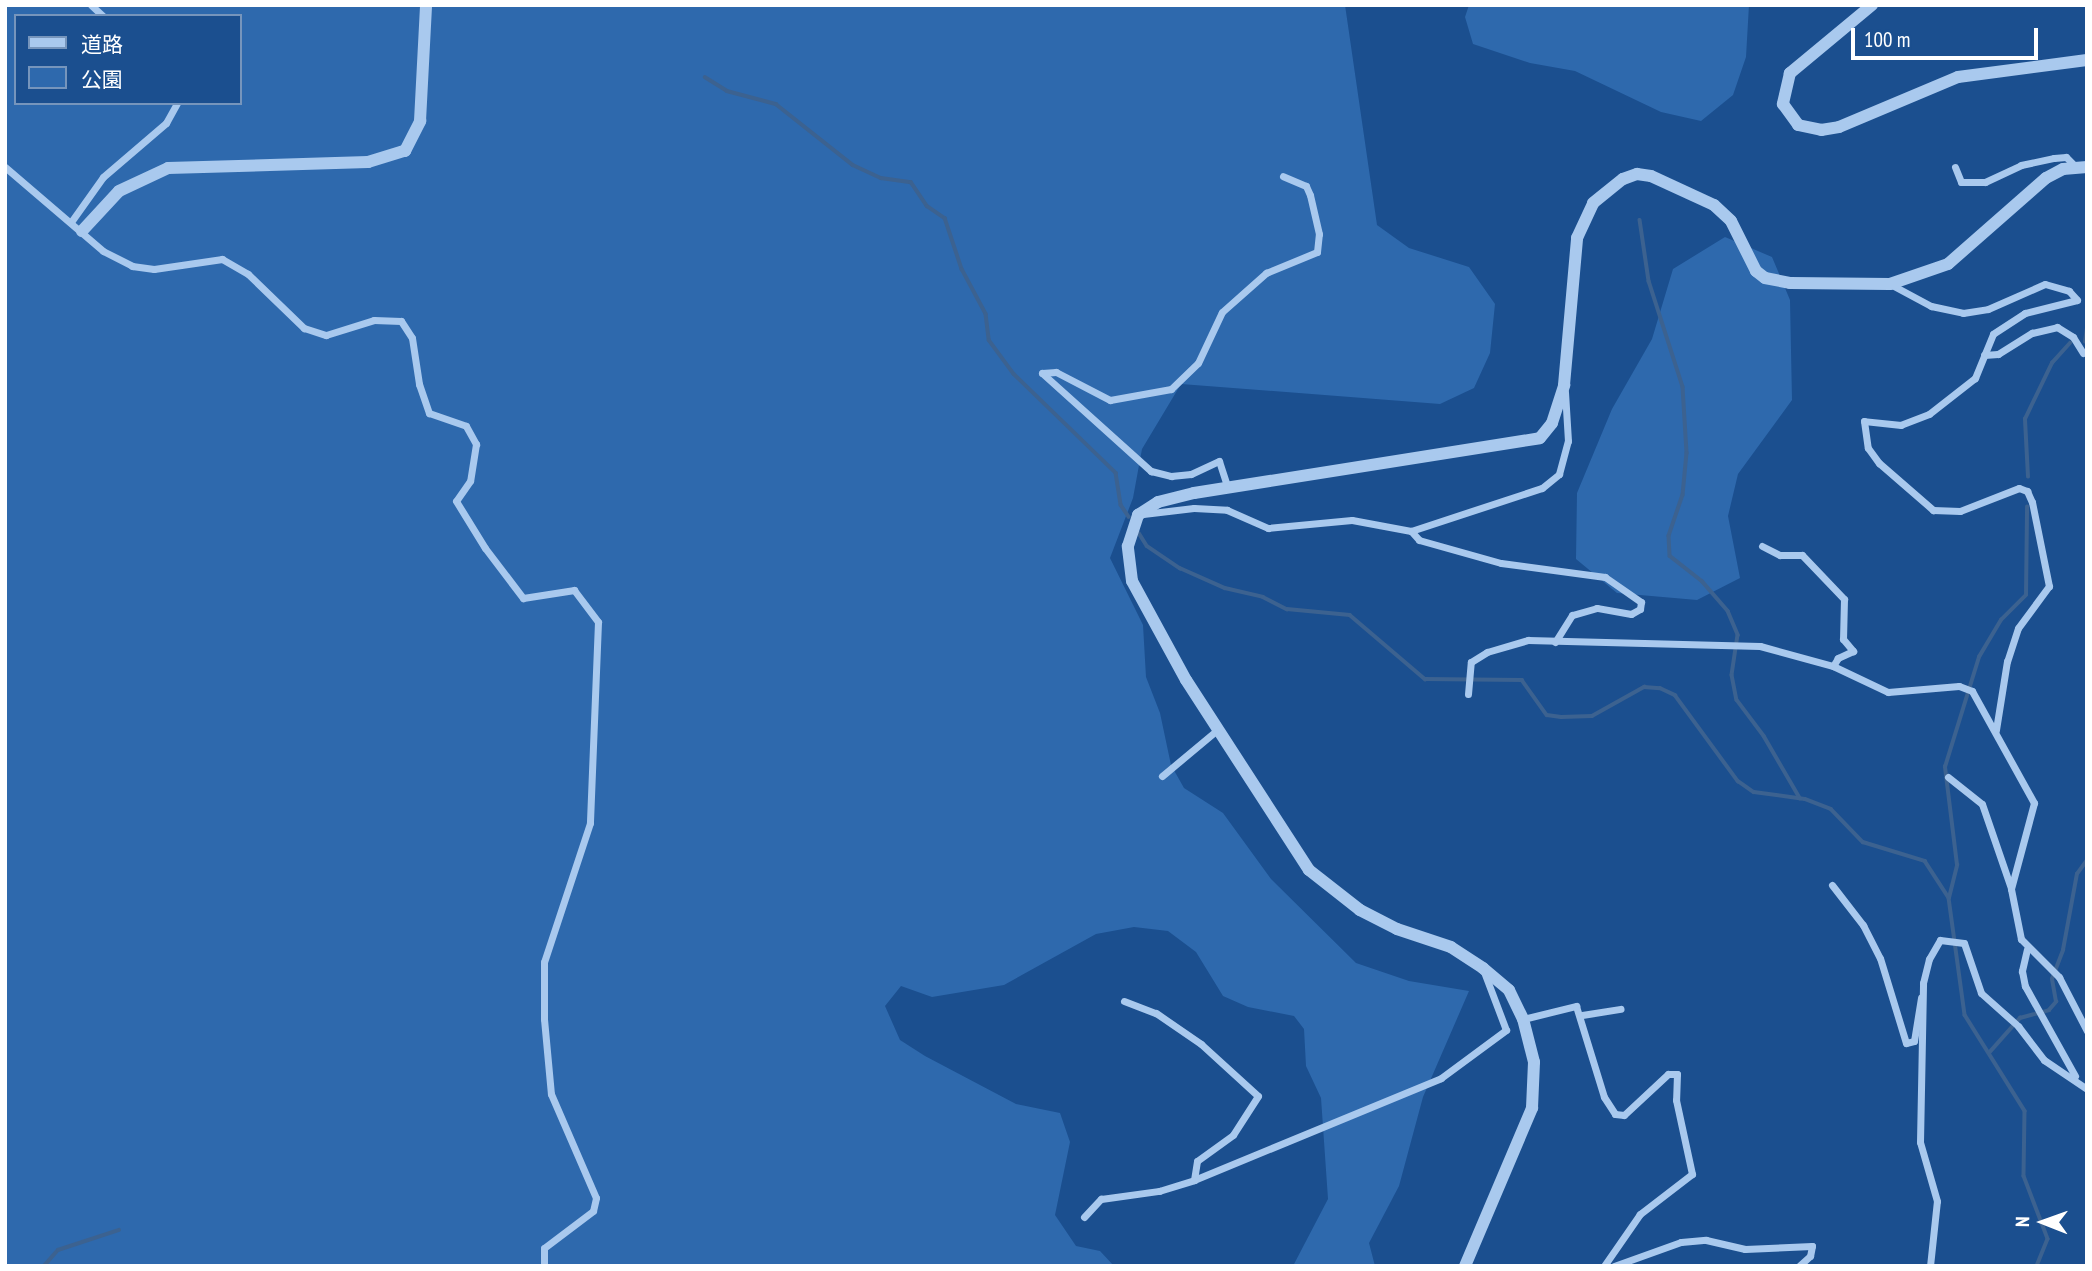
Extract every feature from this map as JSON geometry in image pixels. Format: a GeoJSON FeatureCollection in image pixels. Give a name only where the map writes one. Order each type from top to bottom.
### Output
{"type":"FeatureCollection","features":[{"type":"Feature","properties":{"kind":"street"},"geometry":{"type":"LineString","coordinates":[[82,231],[119,191],[168,168],[368,162],[405,151],[420,121],[426,5]]}},
{"type":"Feature","properties":{"kind":"street"},"geometry":{"type":"LineString","coordinates":[[1872,5],[1790,73],[1783,104],[1798,125],[1821,130],[1839,127],[1958,77],[2087,60]]}},
{"type":"Feature","properties":{"kind":"street"},"geometry":{"type":"LineString","coordinates":[[71,222],[103,177],[166,123],[176,105]]}},
{"type":"Feature","properties":{"kind":"street"},"geometry":{"type":"LineString","coordinates":[[1955,167],[1961,182],[1993,182],[2021,165],[2053,158],[2066,157],[2082,167]]}},
{"type":"Feature","properties":{"kind":"street"},"geometry":{"type":"LineString","coordinates":[[5,167],[103,251],[132,266],[154,269],[222,259],[248,274],[304,328],[326,335],[374,320],[401,321],[412,338],[419,384],[429,413],[466,426],[476,444],[470,481],[456,501],[485,548],[523,597],[574,590],[598,621],[590,823],[544,962],[544,1020],[551,1094],[596,1198],[593,1211],[544,1248],[544,1266]]}},
{"type":"Feature","properties":{"kind":"street"},"geometry":{"type":"LineString","coordinates":[[1138,515],[1194,508],[1227,510],[1268,528],[1352,520],[1411,531],[1542,488],[1559,474],[1568,441],[1564,384],[1577,238],[1584,216],[1608,189],[1637,174],[1697,196],[1726,213],[1756,271],[1765,278],[1790,283],[1890,284],[1948,264],[2046,178],[2082,167]]}},
{"type":"Feature","properties":{"kind":"street"},"geometry":{"type":"LineString","coordinates":[[1228,488],[1219,461],[1191,474],[1152,471],[1042,373],[1056,372],[1110,400],[1171,388],[1198,363],[1222,312],[1266,273],[1317,252],[1320,234],[1306,186],[1283,176]]}},
{"type":"Feature","properties":{"kind":"street"},"geometry":{"type":"LineString","coordinates":[[1890,284],[1931,306],[1963,313],[1988,309],[2045,284],[2069,292],[2077,300],[2025,313],[1993,334],[1975,378],[1929,414],[1901,425],[1864,421],[1863,430],[1879,463],[1933,510],[1960,511],[2019,488],[2027,491],[2032,502],[2049,586],[2018,628],[2007,661],[1996,730]]}},
{"type":"Feature","properties":{"kind":"street"},"geometry":{"type":"LineString","coordinates":[[1984,355],[1998,354],[2032,333],[2057,327],[2073,337],[2083,353]]}},
{"type":"Feature","properties":{"kind":"street"},"geometry":{"type":"LineString","coordinates":[[1465,1266],[1528,1126],[1534,1062],[1523,1019],[1509,990],[1483,968],[1451,947],[1398,929],[1360,910],[1309,870],[1217,730],[1132,580],[1128,546],[1138,515],[1158,502],[1228,488],[1540,438],[1552,423],[1564,384]]}},
{"type":"Feature","properties":{"kind":"street"},"geometry":{"type":"LineString","coordinates":[[1411,531],[1419,540],[1501,563],[1605,577],[1641,602],[1640,609],[1631,614],[1597,608],[1572,615],[1555,642]]}},
{"type":"Feature","properties":{"kind":"street"},"geometry":{"type":"LineString","coordinates":[[1762,546],[1780,555],[1802,555],[1844,599],[1843,634],[1853,651],[1838,657],[1833,666]]}},
{"type":"Feature","properties":{"kind":"street"},"geometry":{"type":"LineString","coordinates":[[1468,690],[1467,675],[1471,662],[1487,652],[1528,640],[1786,650],[1833,666],[1888,692],[1959,686],[1972,691],[1996,730],[2034,803],[2011,889]]}},
{"type":"Feature","properties":{"kind":"street"},"geometry":{"type":"LineString","coordinates":[[1162,776],[1217,730]]}},
{"type":"Feature","properties":{"kind":"street"},"geometry":{"type":"LineString","coordinates":[[1948,777],[1982,804],[1994,826],[2011,889],[2017,925],[2027,949],[2058,977],[2087,1031]]}},
{"type":"Feature","properties":{"kind":"street"},"geometry":{"type":"LineString","coordinates":[[1832,885],[1863,925],[1880,958],[1906,1043],[1914,1041],[1929,958],[1940,940],[1964,943],[1981,993],[2018,1026],[2045,1060],[2075,1077],[2087,1089]]}},
{"type":"Feature","properties":{"kind":"street"},"geometry":{"type":"LineString","coordinates":[[2027,949],[2022,977],[2075,1077]]}},
{"type":"Feature","properties":{"kind":"street"},"geometry":{"type":"LineString","coordinates":[[1084,1217],[1101,1199],[1159,1191],[1194,1180],[1441,1078],[1503,1034],[1503,1015],[1483,968]]}},
{"type":"Feature","properties":{"kind":"street"},"geometry":{"type":"LineString","coordinates":[[1923,983],[1920,1142],[1937,1201],[1930,1266]]}},
{"type":"Feature","properties":{"kind":"street"},"geometry":{"type":"LineString","coordinates":[[1125,1001],[1156,1013],[1201,1044],[1258,1096],[1233,1135],[1197,1161],[1194,1180]]}},
{"type":"Feature","properties":{"kind":"street"},"geometry":{"type":"LineString","coordinates":[[1523,1019],[1560,1006],[1576,1006],[1582,1015],[1601,1087],[1615,1114],[1624,1115],[1668,1074],[1677,1074],[1681,1125],[1694,1167],[1688,1179],[1640,1214],[1604,1266]]}},
{"type":"Feature","properties":{"kind":"street"},"geometry":{"type":"LineString","coordinates":[[1582,1015],[1621,1009]]}},
{"type":"Feature","properties":{"kind":"street"},"geometry":{"type":"LineString","coordinates":[[1614,1266],[1681,1242],[1706,1240],[1745,1249],[1812,1246],[1810,1256],[1798,1266]]}},
{"type":"Feature","properties":{"kind":"green space"},"geometry":{"type":"Polygon","coordinates":[[[5,5],[1345,5],[1377,225],[1409,248],[1469,267],[1495,304],[1490,353],[1474,388],[1440,404],[1181,384],[1142,449],[1133,498],[1110,558],[1143,625],[1146,677],[1160,713],[1171,765],[1184,788],[1223,813],[1271,879],[1356,963],[1409,981],[1469,991],[1423,1097],[1399,1186],[1369,1243],[1375,1266],[1293,1266],[1328,1199],[1321,1098],[1306,1066],[1304,1029],[1294,1016],[1248,1007],[1223,996],[1196,952],[1168,931],[1134,927],[1096,934],[1004,985],[932,997],[901,986],[885,1006],[900,1040],[1016,1104],[1060,1113],[1070,1142],[1055,1215],[1076,1246],[1100,1251],[1114,1266],[5,1266],[5,5]]]}},
{"type":"Feature","properties":{"kind":"green space"},"geometry":{"type":"Polygon","coordinates":[[[1469,5],[1749,5],[1746,57],[1733,95],[1701,121],[1661,112],[1575,71],[1530,63],[1473,44],[1465,17],[1469,5]]]}},
{"type":"Feature","properties":{"kind":"green space"},"geometry":{"type":"Polygon","coordinates":[[[1725,237],[1772,257],[1790,300],[1792,400],[1738,474],[1728,516],[1740,578],[1697,600],[1617,593],[1576,559],[1577,493],[1612,409],[1652,339],[1673,269],[1725,237]]]}},
{"type":"Feature","properties":{"kind":"waterway"},"geometry":{"type":"LineString","coordinates":[[705,77],[727,91],[776,104],[853,165],[881,178],[911,182],[927,206],[945,218],[962,269],[986,314],[989,340],[1014,374],[1116,473],[1121,505],[1129,517]]}},
{"type":"Feature","properties":{"kind":"waterway"},"geometry":{"type":"LineString","coordinates":[[1640,220],[1649,281],[1683,387],[1687,453],[1683,495],[1669,536],[1670,556],[1702,581],[1728,611],[1738,635],[1732,675],[1737,700],[1764,736],[1800,798]]}},
{"type":"Feature","properties":{"kind":"waterway"},"geometry":{"type":"LineString","coordinates":[[2085,342],[2087,328]]}},
{"type":"Feature","properties":{"kind":"waterway"},"geometry":{"type":"LineString","coordinates":[[2028,477],[2025,419],[2052,363],[2070,343]]}},
{"type":"Feature","properties":{"kind":"waterway"},"geometry":{"type":"LineString","coordinates":[[1949,898],[1957,865],[1945,767],[1979,657],[2001,620],[2026,595],[2027,507]]}},
{"type":"Feature","properties":{"kind":"waterway"},"geometry":{"type":"LineString","coordinates":[[1139,533],[1147,546],[1180,568],[1225,588],[1263,597],[1287,609],[1350,615],[1425,679],[1522,680],[1547,715],[1561,717],[1592,716],[1644,687],[1660,688],[1675,695],[1738,781],[1754,792],[1805,799],[1831,809],[1863,842],[1925,861],[1949,898],[1965,1015],[2025,1111],[2024,1176],[2048,1239],[2037,1266]]}},
{"type":"Feature","properties":{"kind":"waterway"},"geometry":{"type":"LineString","coordinates":[[1989,1053],[2020,1018],[2049,1010],[2056,1002],[2052,979],[2063,950],[2077,874],[2087,860]]}},
{"type":"Feature","properties":{"kind":"waterway"},"geometry":{"type":"LineString","coordinates":[[44,1266],[58,1250],[119,1230]]}}]}
